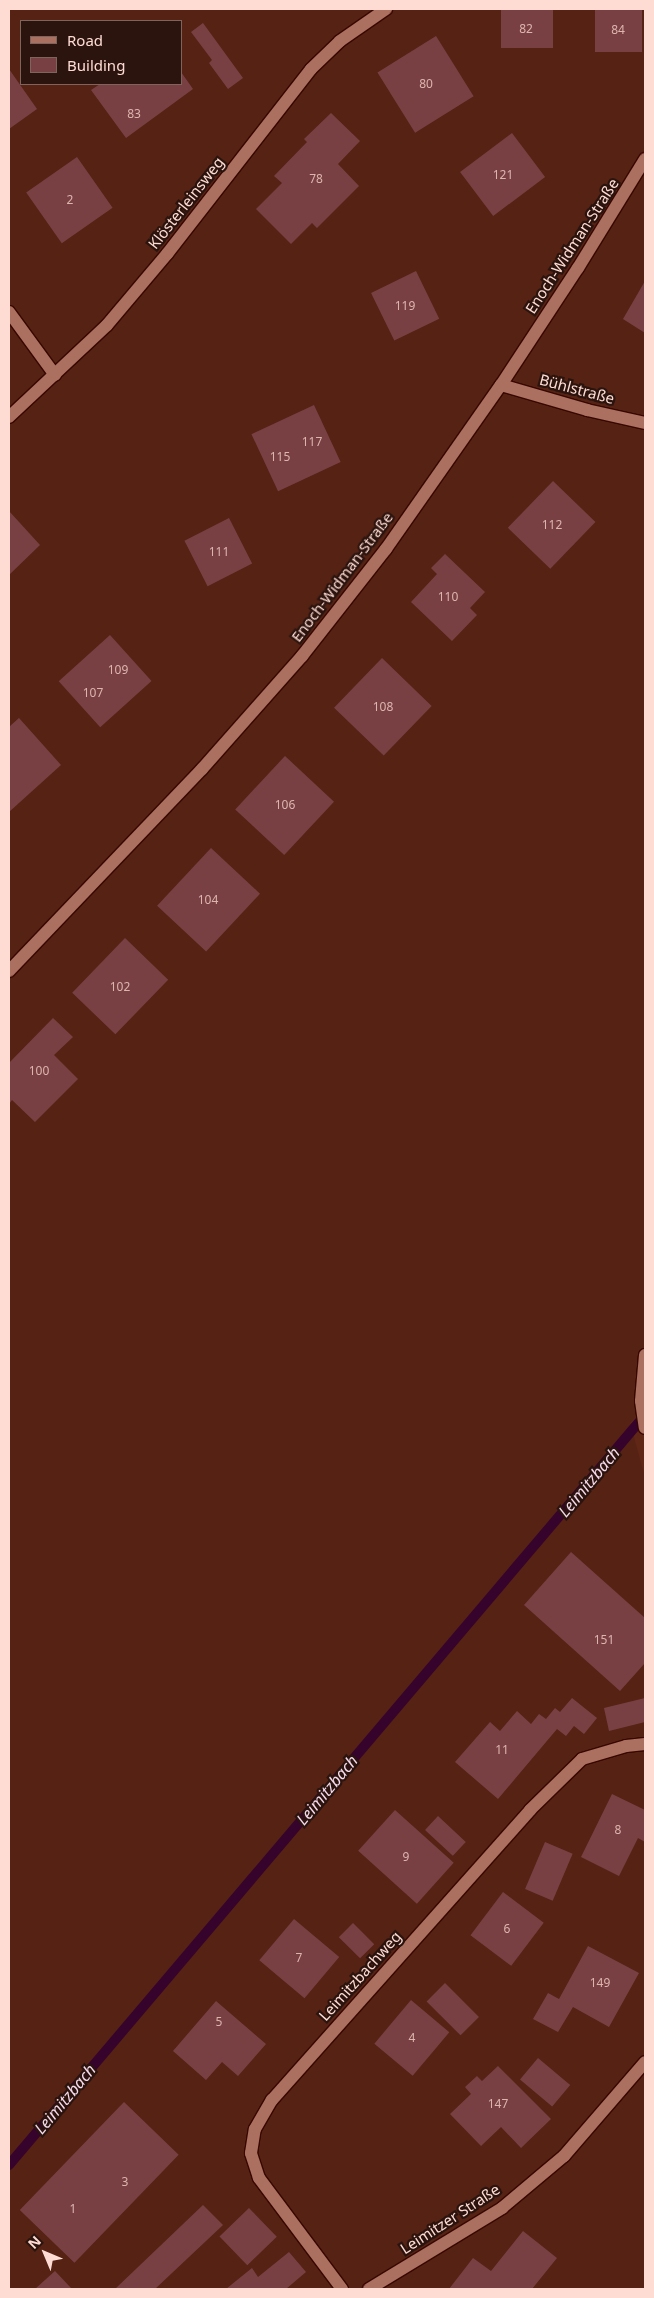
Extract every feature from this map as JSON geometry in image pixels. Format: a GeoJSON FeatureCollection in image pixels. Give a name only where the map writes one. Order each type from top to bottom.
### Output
{"type":"FeatureCollection","features":[{"type":"Feature","properties":{"kind":"street","name":"Klösterleinsweg"},"geometry":{"type":"LineString","coordinates":[[9,417],[107,325],[167,254],[310,69],[340,41],[386,9]]}},
{"type":"Feature","properties":{"kind":"street","name":"Enoch-Widman-Straße"},"geometry":{"type":"LineString","coordinates":[[9,971],[202,769],[302,656],[386,549],[500,385],[578,268],[645,159]]}},
{"type":"Feature","properties":{"kind":"street"},"geometry":{"type":"LineString","coordinates":[[9,312],[55,375]]}},
{"type":"Feature","properties":{"kind":"street","name":"Bühlstraße"},"geometry":{"type":"LineString","coordinates":[[500,385],[587,410],[645,423]]}},
{"type":"Feature","properties":{"kind":"street"},"geometry":{"type":"LineString","coordinates":[[645,1355],[641,1402],[645,1428]]}},
{"type":"Feature","properties":{"kind":"street","name":"Leimitzbachweg"},"geometry":{"type":"LineString","coordinates":[[342,2289],[259,2178],[252,2153],[255,2129],[272,2100],[536,1803],[582,1759],[626,1746],[645,1744]]}},
{"type":"Feature","properties":{"kind":"street","name":"Leimitzer Straße"},"geometry":{"type":"LineString","coordinates":[[369,2289],[502,2208],[564,2156],[645,2062]]}},
{"type":"Feature","properties":{"kind":"shaded area"},"geometry":{"type":"Polygon","coordinates":[[[645,1408],[645,1477],[630,1423],[645,1408]]]}},
{"type":"Feature","properties":{"kind":"building"},"geometry":{"type":"Polygon","coordinates":[[[501,9],[553,9],[553,48],[501,48],[501,9]]]}},
{"type":"Feature","properties":{"kind":"building"},"geometry":{"type":"Polygon","coordinates":[[[595,9],[642,9],[642,52],[595,52],[595,9]]]}},
{"type":"Feature","properties":{"kind":"building"},"geometry":{"type":"Polygon","coordinates":[[[203,23],[243,78],[228,89],[209,63],[212,60],[191,32],[203,23]]]}},
{"type":"Feature","properties":{"kind":"building"},"geometry":{"type":"Polygon","coordinates":[[[436,36],[474,96],[415,133],[377,73],[436,36]]]}},
{"type":"Feature","properties":{"kind":"building"},"geometry":{"type":"Polygon","coordinates":[[[9,69],[37,109],[9,129],[9,69]]]}},
{"type":"Feature","properties":{"kind":"building"},"geometry":{"type":"Polygon","coordinates":[[[182,73],[193,89],[126,138],[91,90],[98,85],[182,85],[182,73]]]}},
{"type":"Feature","properties":{"kind":"building"},"geometry":{"type":"Polygon","coordinates":[[[331,113],[360,141],[338,164],[359,186],[317,228],[312,223],[291,244],[256,209],[282,183],[274,176],[307,142],[304,139],[331,113]]]}},
{"type":"Feature","properties":{"kind":"building"},"geometry":{"type":"Polygon","coordinates":[[[512,133],[545,177],[493,216],[460,172],[512,133]]]}},
{"type":"Feature","properties":{"kind":"building"},"geometry":{"type":"Polygon","coordinates":[[[77,157],[113,208],[62,243],[26,193],[77,157]]]}},
{"type":"Feature","properties":{"kind":"building"},"geometry":{"type":"Polygon","coordinates":[[[416,271],[439,319],[394,341],[371,293],[416,271]]]}},
{"type":"Feature","properties":{"kind":"building"},"geometry":{"type":"Polygon","coordinates":[[[645,281],[645,333],[623,319],[645,281]]]}},
{"type":"Feature","properties":{"kind":"building"},"geometry":{"type":"Polygon","coordinates":[[[314,405],[341,462],[278,491],[251,434],[314,405]]]}},
{"type":"Feature","properties":{"kind":"building"},"geometry":{"type":"Polygon","coordinates":[[[553,481],[595,522],[550,569],[508,528],[553,481]]]}},
{"type":"Feature","properties":{"kind":"building"},"geometry":{"type":"Polygon","coordinates":[[[9,511],[40,545],[9,575],[9,511]]]}},
{"type":"Feature","properties":{"kind":"building"},"geometry":{"type":"Polygon","coordinates":[[[229,518],[252,563],[208,586],[184,541],[229,518]]]}},
{"type":"Feature","properties":{"kind":"building"},"geometry":{"type":"Polygon","coordinates":[[[445,554],[485,592],[470,608],[477,615],[452,641],[411,602],[437,574],[431,568],[445,554]]]}},
{"type":"Feature","properties":{"kind":"building"},"geometry":{"type":"Polygon","coordinates":[[[110,635],[151,681],[100,727],[59,681],[110,635]]]}},
{"type":"Feature","properties":{"kind":"building"},"geometry":{"type":"Polygon","coordinates":[[[382,658],[432,706],[384,756],[334,708],[382,658]]]}},
{"type":"Feature","properties":{"kind":"building"},"geometry":{"type":"Polygon","coordinates":[[[19,718],[61,765],[9,812],[9,727],[19,718]]]}},
{"type":"Feature","properties":{"kind":"building"},"geometry":{"type":"Polygon","coordinates":[[[285,756],[334,802],[284,855],[235,809],[285,756]]]}},
{"type":"Feature","properties":{"kind":"building"},"geometry":{"type":"Polygon","coordinates":[[[211,848],[260,894],[206,951],[157,906],[211,848]]]}},
{"type":"Feature","properties":{"kind":"building"},"geometry":{"type":"Polygon","coordinates":[[[125,938],[168,980],[115,1034],[72,993],[125,938]]]}},
{"type":"Feature","properties":{"kind":"building"},"geometry":{"type":"Polygon","coordinates":[[[53,1018],[73,1037],[54,1055],[78,1079],[35,1122],[12,1100],[9,1104],[9,1063],[53,1018]]]}},
{"type":"Feature","properties":{"kind":"building"},"geometry":{"type":"Polygon","coordinates":[[[571,1552],[645,1618],[645,1663],[620,1691],[524,1605],[571,1552]]]}},
{"type":"Feature","properties":{"kind":"building"},"geometry":{"type":"Polygon","coordinates":[[[572,1698],[597,1718],[584,1734],[574,1726],[566,1736],[557,1729],[498,1799],[455,1762],[490,1722],[500,1731],[517,1711],[531,1724],[539,1714],[546,1719],[555,1708],[560,1712],[572,1698]]]}},
{"type":"Feature","properties":{"kind":"building"},"geometry":{"type":"Polygon","coordinates":[[[645,1698],[645,1722],[609,1731],[604,1708],[645,1698]]]}},
{"type":"Feature","properties":{"kind":"building"},"geometry":{"type":"Polygon","coordinates":[[[612,1794],[645,1810],[645,1842],[638,1838],[619,1876],[581,1857],[612,1794]]]}},
{"type":"Feature","properties":{"kind":"building"},"geometry":{"type":"Polygon","coordinates":[[[395,1810],[454,1863],[417,1904],[358,1851],[395,1810]]]}},
{"type":"Feature","properties":{"kind":"building"},"geometry":{"type":"Polygon","coordinates":[[[438,1816],[466,1842],[453,1856],[425,1830],[438,1816]]]}},
{"type":"Feature","properties":{"kind":"building"},"geometry":{"type":"Polygon","coordinates":[[[545,1842],[573,1854],[553,1901],[525,1889],[545,1842]]]}},
{"type":"Feature","properties":{"kind":"building"},"geometry":{"type":"Polygon","coordinates":[[[503,1892],[544,1923],[511,1966],[471,1935],[503,1892]]]}},
{"type":"Feature","properties":{"kind":"building"},"geometry":{"type":"Polygon","coordinates":[[[294,1919],[339,1957],[304,1998],[259,1960],[294,1919]]]}},
{"type":"Feature","properties":{"kind":"building"},"geometry":{"type":"Polygon","coordinates":[[[353,1923],[374,1944],[360,1958],[339,1937],[353,1923]]]}},
{"type":"Feature","properties":{"kind":"building"},"geometry":{"type":"Polygon","coordinates":[[[588,1946],[639,1973],[609,2027],[573,2007],[558,2032],[533,2019],[548,1993],[559,1999],[588,1946]]]}},
{"type":"Feature","properties":{"kind":"building"},"geometry":{"type":"Polygon","coordinates":[[[445,1983],[479,2017],[461,2035],[427,2001],[445,1983]]]}},
{"type":"Feature","properties":{"kind":"building"},"geometry":{"type":"Polygon","coordinates":[[[411,2000],[449,2032],[413,2076],[374,2044],[411,2000]]]}},
{"type":"Feature","properties":{"kind":"building"},"geometry":{"type":"Polygon","coordinates":[[[216,2001],[266,2044],[238,2076],[222,2062],[206,2080],[173,2051],[216,2001]]]}},
{"type":"Feature","properties":{"kind":"building"},"geometry":{"type":"Polygon","coordinates":[[[538,2058],[570,2085],[552,2106],[520,2079],[538,2058]]]}},
{"type":"Feature","properties":{"kind":"building"},"geometry":{"type":"Polygon","coordinates":[[[498,2066],[551,2119],[521,2148],[501,2127],[481,2146],[450,2114],[471,2094],[465,2087],[477,2076],[482,2081],[498,2066]]]}},
{"type":"Feature","properties":{"kind":"building"},"geometry":{"type":"Polygon","coordinates":[[[124,2102],[179,2155],[74,2263],[20,2210],[124,2102]]]}},
{"type":"Feature","properties":{"kind":"building"},"geometry":{"type":"Polygon","coordinates":[[[203,2205],[223,2225],[155,2289],[115,2289],[203,2205]]]}},
{"type":"Feature","properties":{"kind":"building"},"geometry":{"type":"Polygon","coordinates":[[[249,2208],[277,2237],[247,2265],[220,2236],[249,2208]]]}},
{"type":"Feature","properties":{"kind":"building"},"geometry":{"type":"Polygon","coordinates":[[[523,2231],[557,2258],[532,2289],[449,2289],[473,2258],[491,2271],[523,2231]]]}},
{"type":"Feature","properties":{"kind":"building"},"geometry":{"type":"Polygon","coordinates":[[[289,2252],[306,2272],[286,2289],[226,2289],[252,2268],[258,2277],[289,2252]]]}},
{"type":"Feature","properties":{"kind":"building"},"geometry":{"type":"Polygon","coordinates":[[[55,2271],[72,2289],[35,2289],[55,2271]]]}},
{"type":"Feature","properties":{"kind":"waterway","name":"Leimitzbach"},"geometry":{"type":"LineString","coordinates":[[9,2165],[645,1415]]}}]}
